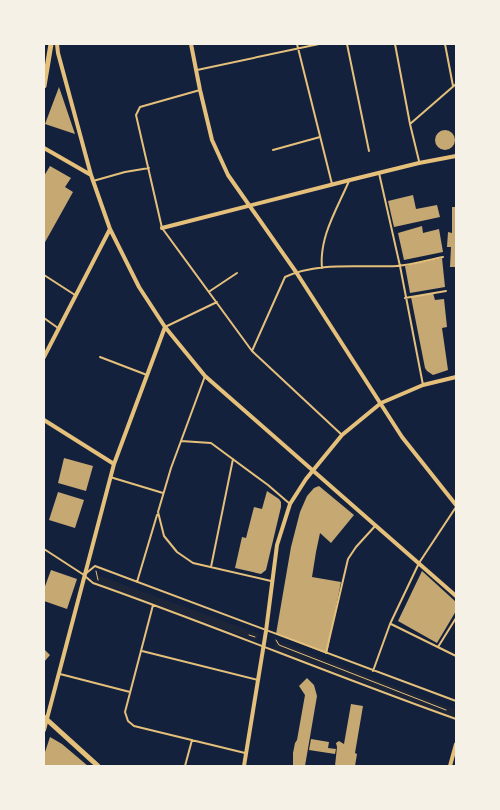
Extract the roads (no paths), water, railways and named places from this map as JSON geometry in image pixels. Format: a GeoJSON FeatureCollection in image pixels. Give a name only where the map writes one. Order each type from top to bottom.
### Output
{"type":"FeatureCollection","features":[{"type":"Feature","properties":{"kind":"street"},"geometry":{"type":"LineString","coordinates":[[44,86],[51,44]]}},
{"type":"Feature","properties":{"kind":"street"},"geometry":{"type":"LineString","coordinates":[[57,44],[91,175],[110,229],[139,287],[165,327],[206,376],[456,596]]}},
{"type":"Feature","properties":{"kind":"street"},"geometry":{"type":"LineString","coordinates":[[191,44],[212,140],[228,174],[296,272],[402,437],[456,506]]}},
{"type":"Feature","properties":{"kind":"street"},"geometry":{"type":"LineString","coordinates":[[44,148],[91,175]]}},
{"type":"Feature","properties":{"kind":"street"},"geometry":{"type":"LineString","coordinates":[[162,228],[378,173],[456,156]]}},
{"type":"Feature","properties":{"kind":"street"},"geometry":{"type":"LineString","coordinates":[[44,357],[110,229]]}},
{"type":"Feature","properties":{"kind":"street"},"geometry":{"type":"LineString","coordinates":[[44,730],[45,719],[110,477],[165,327]]}},
{"type":"Feature","properties":{"kind":"street"},"geometry":{"type":"LineString","coordinates":[[244,766],[266,631],[271,581],[279,537],[290,504],[342,435],[381,403],[423,385],[456,377]]}},
{"type":"Feature","properties":{"kind":"street"},"geometry":{"type":"LineString","coordinates":[[44,420],[114,464]]}},
{"type":"Feature","properties":{"kind":"street"},"geometry":{"type":"LineString","coordinates":[[45,719],[98,766]]}},
{"type":"Feature","properties":{"kind":"street"},"geometry":{"type":"LineString","coordinates":[[450,766],[456,744]]}},
{"type":"Feature","properties":{"kind":"lane"},"geometry":{"type":"LineString","coordinates":[[297,44],[332,185]]}},
{"type":"Feature","properties":{"kind":"lane"},"geometry":{"type":"LineString","coordinates":[[197,70],[318,44]]}},
{"type":"Feature","properties":{"kind":"lane"},"geometry":{"type":"LineString","coordinates":[[346,44],[369,151]]}},
{"type":"Feature","properties":{"kind":"lane"},"geometry":{"type":"LineString","coordinates":[[395,44],[419,163]]}},
{"type":"Feature","properties":{"kind":"lane"},"geometry":{"type":"LineString","coordinates":[[445,44],[453,87]]}},
{"type":"Feature","properties":{"kind":"lane"},"geometry":{"type":"LineString","coordinates":[[410,124],[456,84]]}},
{"type":"Feature","properties":{"kind":"lane"},"geometry":{"type":"LineString","coordinates":[[200,90],[140,107],[136,115],[162,228],[252,351],[342,435]]}},
{"type":"Feature","properties":{"kind":"lane"},"geometry":{"type":"LineString","coordinates":[[273,150],[320,137]]}},
{"type":"Feature","properties":{"kind":"lane"},"geometry":{"type":"LineString","coordinates":[[93,181],[125,172],[149,168]]}},
{"type":"Feature","properties":{"kind":"lane"},"geometry":{"type":"LineString","coordinates":[[378,173],[400,266],[423,385]]}},
{"type":"Feature","properties":{"kind":"lane"},"geometry":{"type":"LineString","coordinates":[[322,268],[320,256],[322,242],[350,180]]}},
{"type":"Feature","properties":{"kind":"lane"},"geometry":{"type":"LineString","coordinates":[[252,351],[285,277],[296,272],[322,268],[400,266],[443,258]]}},
{"type":"Feature","properties":{"kind":"lane"},"geometry":{"type":"LineString","coordinates":[[210,292],[237,274]]}},
{"type":"Feature","properties":{"kind":"lane"},"geometry":{"type":"LineString","coordinates":[[44,275],[75,295]]}},
{"type":"Feature","properties":{"kind":"lane"},"geometry":{"type":"LineString","coordinates":[[405,298],[446,291]]}},
{"type":"Feature","properties":{"kind":"lane"},"geometry":{"type":"LineString","coordinates":[[165,327],[217,302]]}},
{"type":"Feature","properties":{"kind":"lane"},"geometry":{"type":"LineString","coordinates":[[44,318],[58,328]]}},
{"type":"Feature","properties":{"kind":"lane"},"geometry":{"type":"LineString","coordinates":[[100,357],[147,375]]}},
{"type":"Feature","properties":{"kind":"lane"},"geometry":{"type":"LineString","coordinates":[[137,582],[171,468],[206,376]]}},
{"type":"Feature","properties":{"kind":"lane"},"geometry":{"type":"LineString","coordinates":[[181,441],[210,443],[268,485],[290,504]]}},
{"type":"Feature","properties":{"kind":"lane"},"geometry":{"type":"LineString","coordinates":[[211,567],[233,459]]}},
{"type":"Feature","properties":{"kind":"lane"},"geometry":{"type":"LineString","coordinates":[[110,477],[163,493]]}},
{"type":"Feature","properties":{"kind":"lane"},"geometry":{"type":"LineString","coordinates":[[373,671],[390,624],[419,563],[456,506]]}},
{"type":"Feature","properties":{"kind":"lane"},"geometry":{"type":"LineString","coordinates":[[158,512],[164,536],[176,552],[193,563],[271,581]]}},
{"type":"Feature","properties":{"kind":"lane"},"geometry":{"type":"LineString","coordinates":[[326,653],[348,559],[376,525]]}},
{"type":"Feature","properties":{"kind":"lane"},"geometry":{"type":"LineString","coordinates":[[44,549],[84,575],[93,584],[153,604],[456,719]]}},
{"type":"Feature","properties":{"kind":"lane"},"geometry":{"type":"LineString","coordinates":[[84,575],[95,566],[456,701]]}},
{"type":"Feature","properties":{"kind":"lane"},"geometry":{"type":"LineString","coordinates":[[153,604],[125,712],[128,721],[134,726],[245,753]]}},
{"type":"Feature","properties":{"kind":"lane"},"geometry":{"type":"LineString","coordinates":[[438,647],[456,618]]}},
{"type":"Feature","properties":{"kind":"lane"},"geometry":{"type":"LineString","coordinates":[[390,624],[456,656]]}},
{"type":"Feature","properties":{"kind":"lane"},"geometry":{"type":"LineString","coordinates":[[142,650],[258,680]]}},
{"type":"Feature","properties":{"kind":"lane"},"geometry":{"type":"LineString","coordinates":[[58,674],[130,692]]}},
{"type":"Feature","properties":{"kind":"lane"},"geometry":{"type":"LineString","coordinates":[[185,766],[192,740]]}},
{"type":"Feature","properties":{"kind":"lane"},"geometry":{"type":"LineString","coordinates":[[451,760],[456,763]]}}]}
